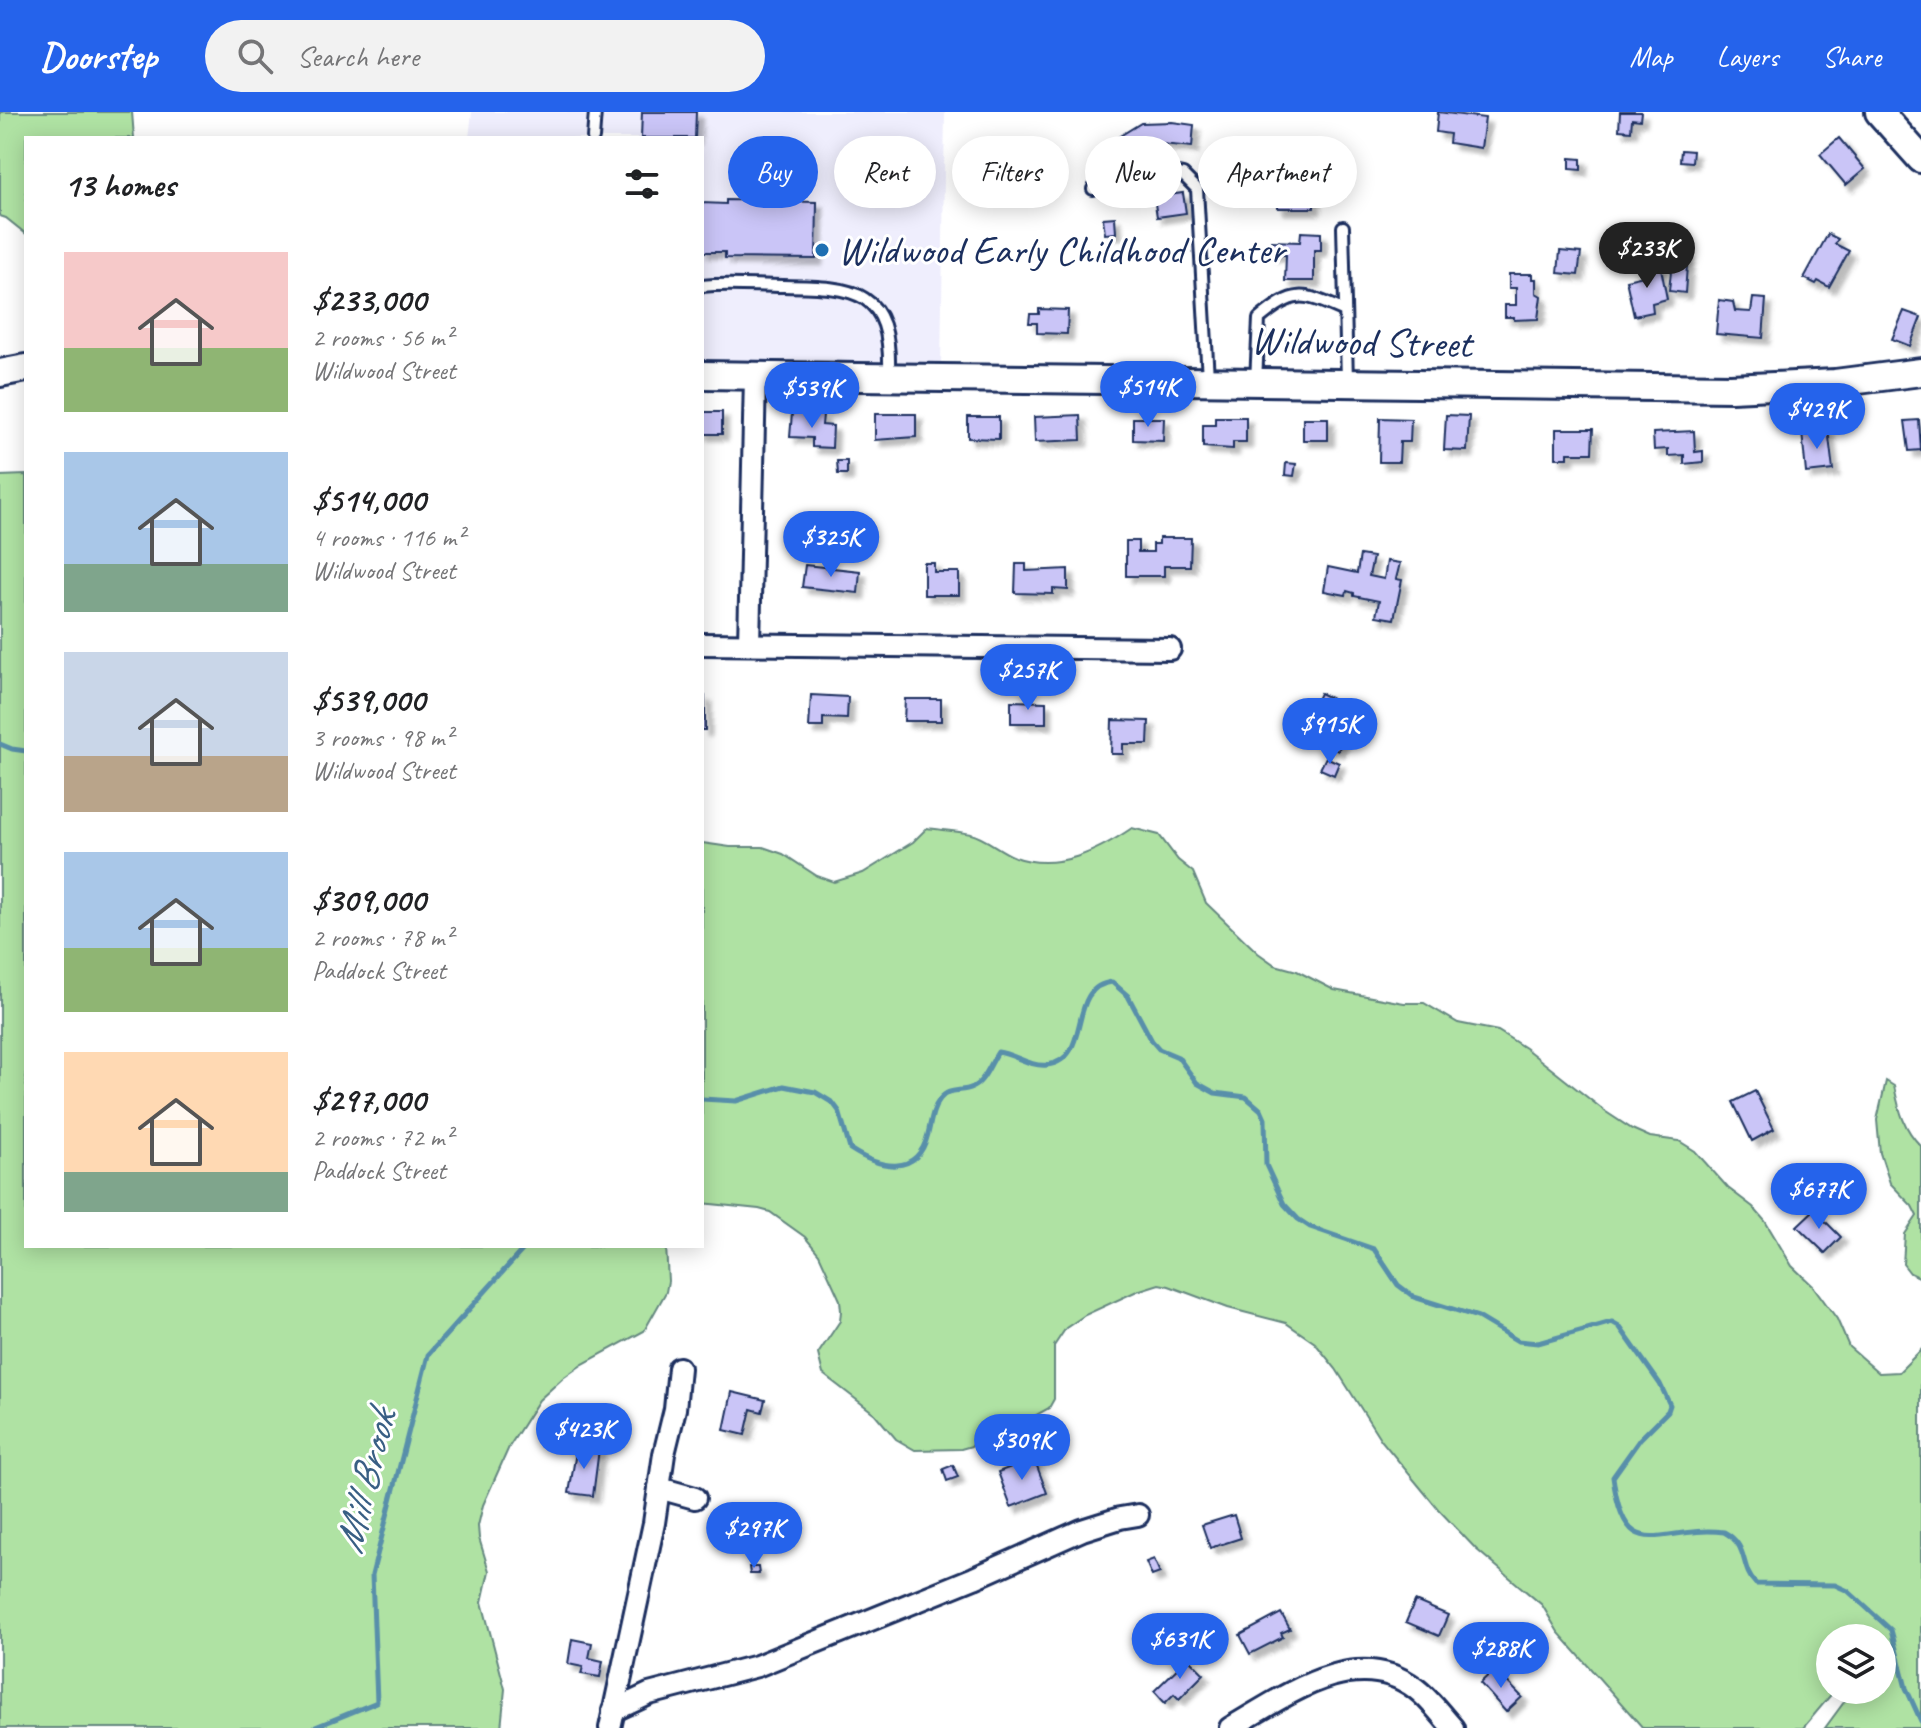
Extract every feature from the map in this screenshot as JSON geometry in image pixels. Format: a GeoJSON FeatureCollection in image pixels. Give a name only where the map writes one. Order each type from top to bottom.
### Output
{"type":"FeatureCollection","features":[{"type":"Feature","properties":{"kind":"street"},"geometry":{"type":"LineString","coordinates":[[1879,112],[1921,159]]}},
{"type":"Feature","properties":{"kind":"street"},"geometry":{"type":"LineString","coordinates":[[0,373],[24,368]]}},
{"type":"Feature","properties":{"kind":"street","name":"Wildwood Street"},"geometry":{"type":"LineString","coordinates":[[704,375],[1781,387],[1921,372]]}},
{"type":"Feature","properties":{"kind":"street"},"geometry":{"type":"LineString","coordinates":[[749,644],[755,377]]}},
{"type":"Feature","properties":{"kind":"street"},"geometry":{"type":"LineString","coordinates":[[704,644],[1170,649]]}},
{"type":"Feature","properties":{"kind":"street"},"geometry":{"type":"LineString","coordinates":[[612,1719],[654,1523],[675,1409],[679,1368]]}},
{"type":"Feature","properties":{"kind":"street"},"geometry":{"type":"LineString","coordinates":[[659,1488],[695,1498]]}},
{"type":"Feature","properties":{"kind":"street"},"geometry":{"type":"LineString","coordinates":[[612,1719],[649,1694],[757,1666],[974,1578],[1082,1530],[1138,1515]]}},
{"type":"Feature","properties":{"kind":"street"},"geometry":{"type":"LineString","coordinates":[[1230,1728],[1323,1678],[1365,1670],[1385,1673],[1406,1682],[1422,1694],[1453,1728]]}},
{"type":"Feature","properties":{"kind":"lane"},"geometry":{"type":"LineString","coordinates":[[593,136],[595,112]]}},
{"type":"Feature","properties":{"kind":"lane"},"geometry":{"type":"LineString","coordinates":[[1182,175],[1197,189],[1208,380]]}},
{"type":"Feature","properties":{"kind":"lane"},"geometry":{"type":"LineString","coordinates":[[1343,227],[1347,382]]}},
{"type":"Feature","properties":{"kind":"lane"},"geometry":{"type":"LineString","coordinates":[[704,286],[829,287],[853,292],[873,306],[886,327],[890,342],[889,377]]}},
{"type":"Feature","properties":{"kind":"lane"},"geometry":{"type":"LineString","coordinates":[[1256,381],[1259,319],[1272,308],[1293,295],[1314,297],[1345,311]]}},
{"type":"Feature","properties":{"kind":"shaded area","name":"Wildwood Early Childhood Center"},"geometry":{"type":"Polygon","coordinates":[[[472,112],[945,112],[941,368],[704,362],[704,136],[469,136],[472,112]]]}},
{"type":"Feature","properties":{"kind":"green space"},"geometry":{"type":"Polygon","coordinates":[[[0,112],[132,112],[134,136],[24,136],[24,232],[0,216],[0,112]]]}},
{"type":"Feature","properties":{"kind":"green space"},"geometry":{"type":"Polygon","coordinates":[[[24,475],[24,1248],[666,1248],[666,1292],[644,1331],[583,1364],[539,1400],[509,1447],[483,1505],[478,1526],[479,1538],[489,1571],[482,1602],[505,1689],[501,1728],[0,1728],[0,476],[24,475]]]}},
{"type":"Feature","properties":{"kind":"green space"},"geometry":{"type":"Polygon","coordinates":[[[927,828],[971,834],[1015,857],[1046,862],[1076,857],[1132,828],[1159,835],[1178,860],[1193,872],[1206,903],[1258,953],[1275,965],[1297,971],[1334,990],[1404,1003],[1424,1003],[1458,1023],[1498,1031],[1632,1129],[1650,1137],[1679,1141],[1695,1151],[1728,1188],[1753,1207],[1765,1221],[1792,1266],[1813,1286],[1837,1319],[1849,1347],[1879,1373],[1899,1372],[1921,1350],[1921,1728],[1825,1728],[1843,1704],[1896,1704],[1896,1624],[1816,1624],[1816,1704],[1823,1704],[1803,1728],[1643,1728],[1558,1632],[1542,1605],[1476,1549],[1438,1509],[1381,1440],[1336,1369],[1315,1343],[1286,1323],[1228,1308],[1169,1286],[1159,1284],[1137,1291],[1085,1315],[1066,1328],[1054,1346],[1054,1399],[1049,1408],[1029,1419],[1013,1434],[961,1449],[915,1450],[896,1439],[875,1414],[823,1374],[818,1354],[840,1321],[841,1311],[840,1300],[819,1254],[805,1237],[770,1212],[704,1203],[704,843],[763,847],[783,854],[817,876],[834,882],[863,873],[913,842],[927,828]]]}},
{"type":"Feature","properties":{"kind":"green space"},"geometry":{"type":"Polygon","coordinates":[[[1886,1081],[1894,1086],[1906,1126],[1921,1146],[1921,1278],[1910,1273],[1903,1264],[1905,1234],[1917,1216],[1912,1206],[1890,1183],[1880,1153],[1877,1120],[1886,1081]]]}},
{"type":"Feature","properties":{"kind":"building"},"geometry":{"type":"Polygon","coordinates":[[[642,112],[696,112],[695,136],[641,136],[642,112]]]}},
{"type":"Feature","properties":{"kind":"building"},"geometry":{"type":"Polygon","coordinates":[[[1438,112],[1485,118],[1481,148],[1449,143],[1450,134],[1436,132],[1438,112]]]}},
{"type":"Feature","properties":{"kind":"building"},"geometry":{"type":"Polygon","coordinates":[[[1620,112],[1641,112],[1640,120],[1632,119],[1631,131],[1619,130],[1620,112]]]}},
{"type":"Feature","properties":{"kind":"building"},"geometry":{"type":"Polygon","coordinates":[[[1141,123],[1194,125],[1192,147],[1182,146],[1182,136],[1120,136],[1141,123]]]}},
{"type":"Feature","properties":{"kind":"building"},"geometry":{"type":"Polygon","coordinates":[[[1839,138],[1865,169],[1846,185],[1820,154],[1839,138]]]}},
{"type":"Feature","properties":{"kind":"building"},"geometry":{"type":"Polygon","coordinates":[[[1681,150],[1693,151],[1692,162],[1680,161],[1681,150]]]}},
{"type":"Feature","properties":{"kind":"building"},"geometry":{"type":"Polygon","coordinates":[[[1570,158],[1581,159],[1581,170],[1570,169],[1570,158]]]}},
{"type":"Feature","properties":{"kind":"building"},"geometry":{"type":"Polygon","coordinates":[[[1182,193],[1186,213],[1157,217],[1156,208],[1182,208],[1182,193]]]}},
{"type":"Feature","properties":{"kind":"building"},"geometry":{"type":"Polygon","coordinates":[[[728,200],[728,208],[817,208],[816,259],[725,258],[725,252],[704,252],[704,203],[726,204],[728,200]]]}},
{"type":"Feature","properties":{"kind":"building"},"geometry":{"type":"Polygon","coordinates":[[[1115,217],[1116,233],[1105,234],[1103,218],[1115,217]]]}},
{"type":"Feature","properties":{"kind":"building"},"geometry":{"type":"Polygon","coordinates":[[[1301,232],[1321,233],[1321,250],[1314,250],[1314,281],[1285,281],[1286,255],[1271,255],[1271,241],[1300,242],[1301,232]]]}},
{"type":"Feature","properties":{"kind":"building"},"geometry":{"type":"Polygon","coordinates":[[[1828,234],[1838,239],[1835,244],[1849,251],[1829,287],[1804,278],[1828,234]]]}},
{"type":"Feature","properties":{"kind":"building"},"geometry":{"type":"Polygon","coordinates":[[[1560,251],[1581,253],[1578,275],[1558,273],[1560,251]]]}},
{"type":"Feature","properties":{"kind":"building"},"geometry":{"type":"Polygon","coordinates":[[[1673,251],[1688,252],[1685,293],[1669,291],[1673,251]]]}},
{"type":"Feature","properties":{"kind":"building"},"geometry":{"type":"Polygon","coordinates":[[[1660,263],[1667,299],[1652,303],[1653,312],[1634,316],[1626,280],[1648,275],[1646,266],[1660,263]]]}},
{"type":"Feature","properties":{"kind":"building"},"geometry":{"type":"Polygon","coordinates":[[[1509,274],[1532,274],[1532,279],[1536,279],[1536,293],[1541,296],[1538,319],[1514,320],[1514,317],[1505,317],[1505,305],[1516,305],[1516,288],[1509,288],[1509,274]]]}},
{"type":"Feature","properties":{"kind":"building"},"geometry":{"type":"Polygon","coordinates":[[[1753,298],[1766,299],[1763,338],[1716,334],[1719,300],[1733,302],[1735,311],[1751,312],[1753,298]]]}},
{"type":"Feature","properties":{"kind":"building"},"geometry":{"type":"Polygon","coordinates":[[[1039,309],[1068,310],[1067,334],[1037,333],[1037,323],[1029,323],[1030,314],[1039,314],[1039,309]]]}},
{"type":"Feature","properties":{"kind":"building"},"geometry":{"type":"Polygon","coordinates":[[[1904,311],[1921,317],[1910,346],[1892,339],[1904,311]]]}},
{"type":"Feature","properties":{"kind":"building"},"geometry":{"type":"Polygon","coordinates":[[[704,412],[722,412],[722,434],[704,434],[704,412]]]}},
{"type":"Feature","properties":{"kind":"building"},"geometry":{"type":"Polygon","coordinates":[[[792,413],[823,415],[822,425],[833,426],[832,448],[812,447],[812,438],[790,437],[792,413]]]}},
{"type":"Feature","properties":{"kind":"building"},"geometry":{"type":"Polygon","coordinates":[[[875,414],[916,414],[916,437],[875,440],[875,414]]]}},
{"type":"Feature","properties":{"kind":"building"},"geometry":{"type":"Polygon","coordinates":[[[1080,415],[1081,440],[1035,442],[1034,417],[1080,415]]]}},
{"type":"Feature","properties":{"kind":"building"},"geometry":{"type":"Polygon","coordinates":[[[1446,415],[1469,416],[1467,451],[1444,450],[1446,415]]]}},
{"type":"Feature","properties":{"kind":"building"},"geometry":{"type":"Polygon","coordinates":[[[968,417],[999,417],[999,439],[968,438],[968,417]]]}},
{"type":"Feature","properties":{"kind":"building"},"geometry":{"type":"Polygon","coordinates":[[[1215,417],[1246,417],[1246,442],[1233,442],[1233,449],[1203,447],[1203,425],[1215,425],[1215,417]]]}},
{"type":"Feature","properties":{"kind":"building"},"geometry":{"type":"Polygon","coordinates":[[[1133,418],[1164,418],[1163,441],[1133,440],[1133,418]]]}},
{"type":"Feature","properties":{"kind":"building"},"geometry":{"type":"Polygon","coordinates":[[[1303,418],[1328,418],[1328,440],[1303,440],[1303,418]]]}},
{"type":"Feature","properties":{"kind":"building"},"geometry":{"type":"Polygon","coordinates":[[[1380,418],[1411,419],[1410,442],[1400,442],[1399,462],[1379,462],[1380,418]]]}},
{"type":"Feature","properties":{"kind":"building"},"geometry":{"type":"Polygon","coordinates":[[[1919,420],[1921,450],[1909,451],[1905,421],[1919,420]]]}},
{"type":"Feature","properties":{"kind":"building"},"geometry":{"type":"Polygon","coordinates":[[[1556,429],[1593,429],[1592,453],[1568,453],[1568,458],[1556,458],[1556,429]]]}},
{"type":"Feature","properties":{"kind":"building"},"geometry":{"type":"Polygon","coordinates":[[[1828,429],[1833,470],[1806,473],[1802,432],[1828,429]]]}},
{"type":"Feature","properties":{"kind":"building"},"geometry":{"type":"Polygon","coordinates":[[[1694,431],[1695,452],[1703,451],[1703,462],[1684,464],[1684,455],[1668,456],[1668,449],[1654,450],[1653,433],[1694,431]]]}},
{"type":"Feature","properties":{"kind":"building"},"geometry":{"type":"Polygon","coordinates":[[[837,461],[847,461],[847,474],[838,474],[837,461]]]}},
{"type":"Feature","properties":{"kind":"building"},"geometry":{"type":"Polygon","coordinates":[[[1286,463],[1296,464],[1294,476],[1285,475],[1286,463]]]}},
{"type":"Feature","properties":{"kind":"building"},"geometry":{"type":"Polygon","coordinates":[[[1159,538],[1191,538],[1190,566],[1164,566],[1164,576],[1126,576],[1126,541],[1138,541],[1138,552],[1153,552],[1153,544],[1159,544],[1159,538]]]}},
{"type":"Feature","properties":{"kind":"building"},"geometry":{"type":"Polygon","coordinates":[[[1360,555],[1373,557],[1369,576],[1384,579],[1387,561],[1400,563],[1396,579],[1402,580],[1394,619],[1376,616],[1379,601],[1354,596],[1354,593],[1347,591],[1346,595],[1324,591],[1328,567],[1357,573],[1360,555]]]}},
{"type":"Feature","properties":{"kind":"building"},"geometry":{"type":"Polygon","coordinates":[[[924,563],[934,563],[934,572],[959,572],[959,595],[924,595],[924,563]]]}},
{"type":"Feature","properties":{"kind":"building"},"geometry":{"type":"Polygon","coordinates":[[[1016,564],[1026,564],[1026,571],[1068,569],[1068,590],[1053,589],[1053,594],[1015,593],[1016,564]]]}},
{"type":"Feature","properties":{"kind":"building"},"geometry":{"type":"Polygon","coordinates":[[[805,565],[860,571],[858,593],[802,587],[805,565]]]}},
{"type":"Feature","properties":{"kind":"building"},"geometry":{"type":"Polygon","coordinates":[[[1320,693],[1344,705],[1337,718],[1344,721],[1342,726],[1348,729],[1338,751],[1301,733],[1320,693]]]}},
{"type":"Feature","properties":{"kind":"building"},"geometry":{"type":"Polygon","coordinates":[[[811,695],[848,697],[847,719],[823,718],[823,727],[809,727],[811,695]]]}},
{"type":"Feature","properties":{"kind":"building"},"geometry":{"type":"Polygon","coordinates":[[[905,699],[941,699],[941,721],[904,721],[905,699]]]}},
{"type":"Feature","properties":{"kind":"building"},"geometry":{"type":"Polygon","coordinates":[[[1011,701],[1046,702],[1046,723],[1011,723],[1011,701]]]}},
{"type":"Feature","properties":{"kind":"building"},"geometry":{"type":"Polygon","coordinates":[[[1112,720],[1149,721],[1148,744],[1123,744],[1123,754],[1111,754],[1112,720]]]}},
{"type":"Feature","properties":{"kind":"building"},"geometry":{"type":"Polygon","coordinates":[[[1326,757],[1339,763],[1334,775],[1320,769],[1326,757]]]}},
{"type":"Feature","properties":{"kind":"building"},"geometry":{"type":"Polygon","coordinates":[[[1755,1091],[1774,1129],[1752,1141],[1733,1102],[1755,1091]]]}},
{"type":"Feature","properties":{"kind":"building"},"geometry":{"type":"Polygon","coordinates":[[[1814,1210],[1841,1237],[1825,1253],[1797,1226],[1814,1210]]]}},
{"type":"Feature","properties":{"kind":"building"},"geometry":{"type":"Polygon","coordinates":[[[732,1392],[765,1400],[762,1412],[751,1409],[745,1435],[724,1430],[732,1392]]]}},
{"type":"Feature","properties":{"kind":"building"},"geometry":{"type":"Polygon","coordinates":[[[553,1429],[566,1432],[564,1443],[551,1441],[553,1429]]]}},
{"type":"Feature","properties":{"kind":"building"},"geometry":{"type":"Polygon","coordinates":[[[577,1446],[599,1449],[593,1496],[569,1493],[577,1446]]]}},
{"type":"Feature","properties":{"kind":"building"},"geometry":{"type":"Polygon","coordinates":[[[1034,1458],[1047,1493],[1011,1507],[998,1472],[1034,1458]]]}},
{"type":"Feature","properties":{"kind":"building"},"geometry":{"type":"Polygon","coordinates":[[[953,1465],[958,1477],[947,1481],[943,1469],[953,1465]]]}},
{"type":"Feature","properties":{"kind":"building"},"geometry":{"type":"Polygon","coordinates":[[[731,1508],[736,1524],[718,1529],[712,1514],[731,1508]]]}},
{"type":"Feature","properties":{"kind":"building"},"geometry":{"type":"Polygon","coordinates":[[[1234,1515],[1241,1538],[1210,1548],[1202,1525],[1234,1515]]]}},
{"type":"Feature","properties":{"kind":"building"},"geometry":{"type":"Polygon","coordinates":[[[769,1527],[772,1534],[757,1541],[754,1534],[769,1527]]]}},
{"type":"Feature","properties":{"kind":"building"},"geometry":{"type":"Polygon","coordinates":[[[1154,1559],[1160,1573],[1152,1576],[1146,1562],[1154,1559]]]}},
{"type":"Feature","properties":{"kind":"building"},"geometry":{"type":"Polygon","coordinates":[[[749,1567],[758,1567],[759,1574],[750,1574],[749,1567]]]}},
{"type":"Feature","properties":{"kind":"building"},"geometry":{"type":"Polygon","coordinates":[[[1415,1601],[1448,1615],[1439,1636],[1406,1622],[1415,1601]]]}},
{"type":"Feature","properties":{"kind":"building"},"geometry":{"type":"Polygon","coordinates":[[[1281,1613],[1290,1629],[1281,1633],[1283,1637],[1250,1654],[1240,1635],[1281,1613]]]}},
{"type":"Feature","properties":{"kind":"building"},"geometry":{"type":"Polygon","coordinates":[[[572,1639],[592,1643],[589,1658],[603,1661],[600,1677],[581,1674],[583,1667],[568,1664],[572,1639]]]}},
{"type":"Feature","properties":{"kind":"building"},"geometry":{"type":"Polygon","coordinates":[[[1188,1658],[1204,1674],[1179,1699],[1174,1694],[1165,1703],[1154,1691],[1188,1658]]]}},
{"type":"Feature","properties":{"kind":"building"},"geometry":{"type":"Polygon","coordinates":[[[1495,1669],[1522,1697],[1506,1712],[1480,1683],[1495,1669]]]}},
{"type":"Feature","properties":{"kind":"waterway"},"geometry":{"type":"LineString","coordinates":[[0,744],[24,751]]}},
{"type":"Feature","properties":{"kind":"waterway"},"geometry":{"type":"LineString","coordinates":[[704,1099],[736,1101],[784,1086],[815,1092],[833,1103],[839,1111],[850,1149],[873,1161],[896,1165],[906,1163],[923,1148],[935,1107],[944,1095],[977,1084],[998,1052],[1041,1065],[1061,1060],[1076,1037],[1089,996],[1098,987],[1112,982],[1128,996],[1152,1041],[1159,1049],[1178,1057],[1197,1083],[1215,1093],[1246,1097],[1261,1110],[1265,1119],[1266,1165],[1284,1204],[1298,1219],[1310,1227],[1374,1249],[1398,1285],[1414,1297],[1478,1317],[1518,1341],[1538,1343],[1612,1322],[1619,1326],[1660,1384],[1670,1405],[1668,1411],[1640,1439],[1613,1477],[1619,1506],[1627,1524],[1637,1533],[1649,1536],[1724,1532],[1738,1544],[1747,1571],[1756,1584],[1835,1585],[1848,1591],[1891,1630],[1906,1688],[1921,1721]]}},
{"type":"Feature","properties":{"kind":"waterway","name":"Mill Brook"},"geometry":{"type":"LineString","coordinates":[[313,1728],[377,1702],[372,1575],[428,1355],[524,1248]]}},
{"type":"Feature","properties":{"kind":"place","name":"Wildwood Early Childhood Center"},"geometry":{"type":"Point","coordinates":[822,250]}}]}
